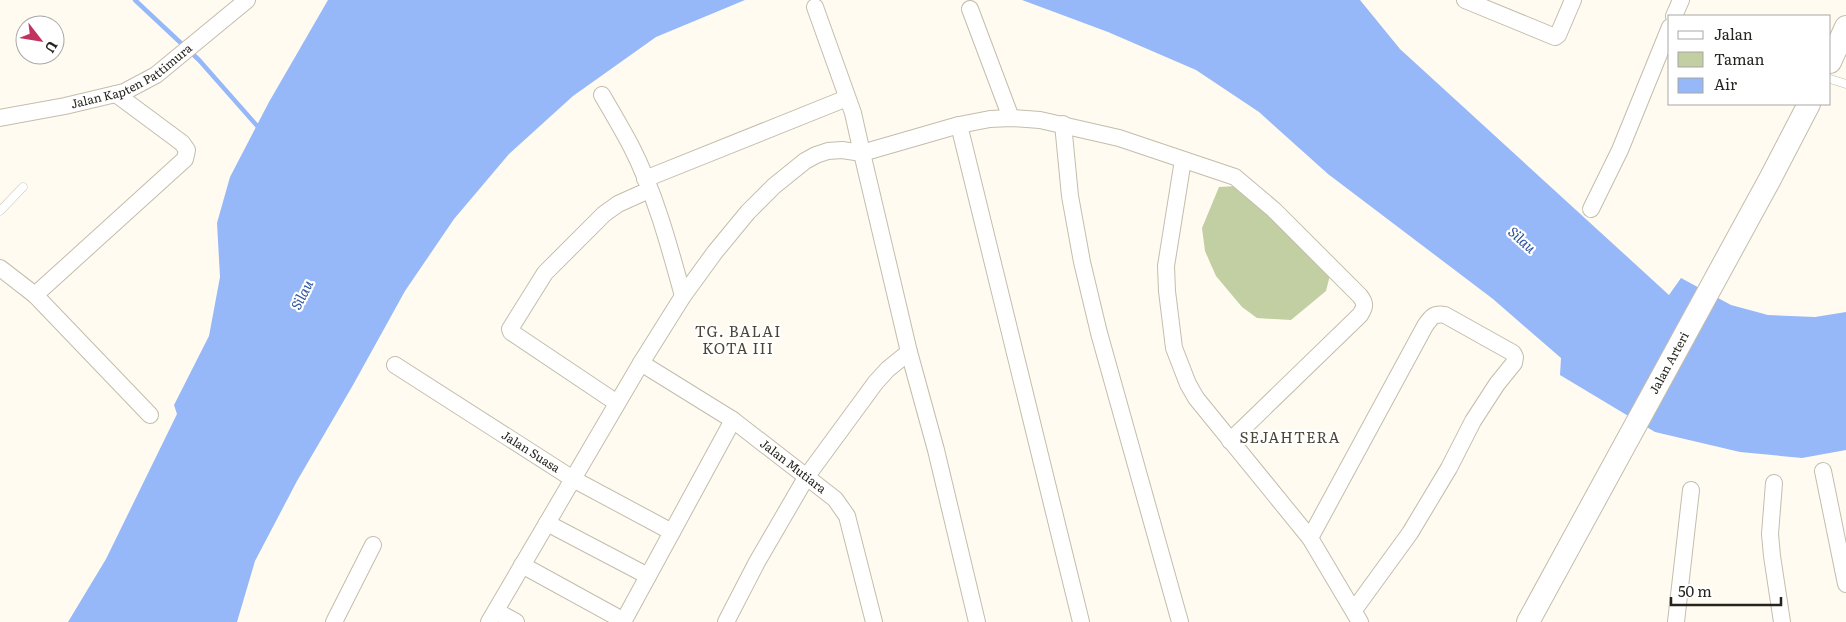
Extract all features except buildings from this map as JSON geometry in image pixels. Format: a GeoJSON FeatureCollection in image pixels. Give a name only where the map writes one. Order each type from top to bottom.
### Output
{"type":"FeatureCollection","features":[{"type":"Feature","properties":{"kind":"street","name":"Jalan Kapten Pattimura"},"geometry":{"type":"LineString","coordinates":[[0,118],[124,92],[156,75],[246,0]]}},
{"type":"Feature","properties":{"kind":"street"},"geometry":{"type":"LineString","coordinates":[[1467,0],[1555,37],[1558,35],[1573,0]]}},
{"type":"Feature","properties":{"kind":"street"},"geometry":{"type":"LineString","coordinates":[[1674,15],[1681,0]]}},
{"type":"Feature","properties":{"kind":"street"},"geometry":{"type":"LineString","coordinates":[[815,7],[858,130],[909,352],[936,450],[977,622]]}},
{"type":"Feature","properties":{"kind":"street"},"geometry":{"type":"LineString","coordinates":[[970,9],[1011,118]]}},
{"type":"Feature","properties":{"kind":"street"},"geometry":{"type":"LineString","coordinates":[[1831,60],[1846,26]]}},
{"type":"Feature","properties":{"kind":"street"},"geometry":{"type":"LineString","coordinates":[[1591,209],[1620,150],[1668,32]]}},
{"type":"Feature","properties":{"kind":"street"},"geometry":{"type":"LineString","coordinates":[[35,295],[185,160],[187,156],[188,150],[182,143],[116,94]]}},
{"type":"Feature","properties":{"kind":"street"},"geometry":{"type":"LineString","coordinates":[[602,96],[631,147],[647,185],[670,250],[683,296]]}},
{"type":"Feature","properties":{"kind":"street"},"geometry":{"type":"LineString","coordinates":[[618,402],[511,332],[510,329],[545,273],[597,221],[618,204],[647,185],[847,98]]}},
{"type":"Feature","properties":{"kind":"street","name":"Jalan Arteri"},"geometry":{"type":"LineString","coordinates":[[1528,622],[1808,105]]}},
{"type":"Feature","properties":{"kind":"street"},"geometry":{"type":"LineString","coordinates":[[516,622],[492,617],[641,363],[683,296],[748,212],[774,186],[805,161],[828,151],[842,150],[862,153],[959,125],[990,119],[1011,118],[1064,124],[1119,138],[1236,177],[1274,210],[1364,301],[1365,307],[1360,315],[1230,442]]}},
{"type":"Feature","properties":{"kind":"street"},"geometry":{"type":"LineString","coordinates":[[1064,124],[1070,196],[1082,262],[1099,333],[1180,622]]}},
{"type":"Feature","properties":{"kind":"street"},"geometry":{"type":"LineString","coordinates":[[959,125],[1081,622]]}},
{"type":"Feature","properties":{"kind":"street"},"geometry":{"type":"LineString","coordinates":[[1183,160],[1166,266],[1169,318],[1174,348],[1188,384],[1196,398],[1310,538],[1357,616],[1449,468],[1473,422],[1497,384],[1514,363],[1516,357],[1513,353],[1445,315],[1437,314],[1431,317],[1310,538]]}},
{"type":"Feature","properties":{"kind":"street"},"geometry":{"type":"LineString","coordinates":[[0,268],[35,295],[150,415]]}},
{"type":"Feature","properties":{"kind":"street"},"geometry":{"type":"LineString","coordinates":[[726,622],[757,562],[807,476],[876,382],[888,369],[909,352]]}},
{"type":"Feature","properties":{"kind":"street","name":"Jalan Mutiara"},"geometry":{"type":"LineString","coordinates":[[641,363],[733,420],[835,499],[848,516],[874,622]]}},
{"type":"Feature","properties":{"kind":"street","name":"Jalan Suasa"},"geometry":{"type":"LineString","coordinates":[[395,365],[573,479],[672,532]]}},
{"type":"Feature","properties":{"kind":"street"},"geometry":{"type":"LineString","coordinates":[[522,565],[623,622],[733,420]]}},
{"type":"Feature","properties":{"kind":"street"},"geometry":{"type":"LineString","coordinates":[[1823,471],[1846,584]]}},
{"type":"Feature","properties":{"kind":"street"},"geometry":{"type":"LineString","coordinates":[[1774,483],[1770,534],[1782,622]]}},
{"type":"Feature","properties":{"kind":"street"},"geometry":{"type":"LineString","coordinates":[[1676,622],[1691,490]]}},
{"type":"Feature","properties":{"kind":"street"},"geometry":{"type":"LineString","coordinates":[[547,523],[648,576]]}},
{"type":"Feature","properties":{"kind":"street"},"geometry":{"type":"LineString","coordinates":[[334,622],[373,545]]}},
{"type":"Feature","properties":{"kind":"lane"},"geometry":{"type":"LineString","coordinates":[[1831,79],[1846,84]]}},
{"type":"Feature","properties":{"kind":"lane"},"geometry":{"type":"LineString","coordinates":[[0,211],[23,188]]}},
{"type":"Feature","properties":{"kind":"green space"},"geometry":{"type":"Polygon","coordinates":[[[1237,186],[1330,275],[1326,291],[1291,320],[1257,318],[1242,307],[1216,276],[1205,251],[1202,228],[1219,187],[1237,186]]]}},
{"type":"Feature","properties":{"kind":"water","name":"Silau"},"geometry":{"type":"Polygon","coordinates":[[[328,0],[745,0],[656,37],[573,96],[509,154],[454,219],[405,291],[297,481],[255,561],[237,622],[68,622],[106,559],[177,414],[174,405],[209,336],[220,277],[217,223],[230,177],[269,102],[328,0]]]}},
{"type":"Feature","properties":{"kind":"water","name":"Silau"},"geometry":{"type":"Polygon","coordinates":[[[1022,0],[1360,0],[1400,49],[1669,295],[1681,278],[1731,305],[1768,315],[1815,317],[1846,312],[1846,450],[1802,458],[1740,452],[1655,432],[1560,375],[1561,358],[1493,299],[1328,174],[1259,112],[1196,70],[1108,32],[1022,0]]]}},
{"type":"Feature","properties":{"kind":"waterway"},"geometry":{"type":"LineString","coordinates":[[135,0],[199,60],[259,128]]}},
{"type":"Feature","properties":{"kind":"district","name":"TG. BALAI KOTA III"},"geometry":{"type":"Point","coordinates":[738,340]}},
{"type":"Feature","properties":{"kind":"district","name":"SEJAHTERA"},"geometry":{"type":"Point","coordinates":[1290,438]}}]}
